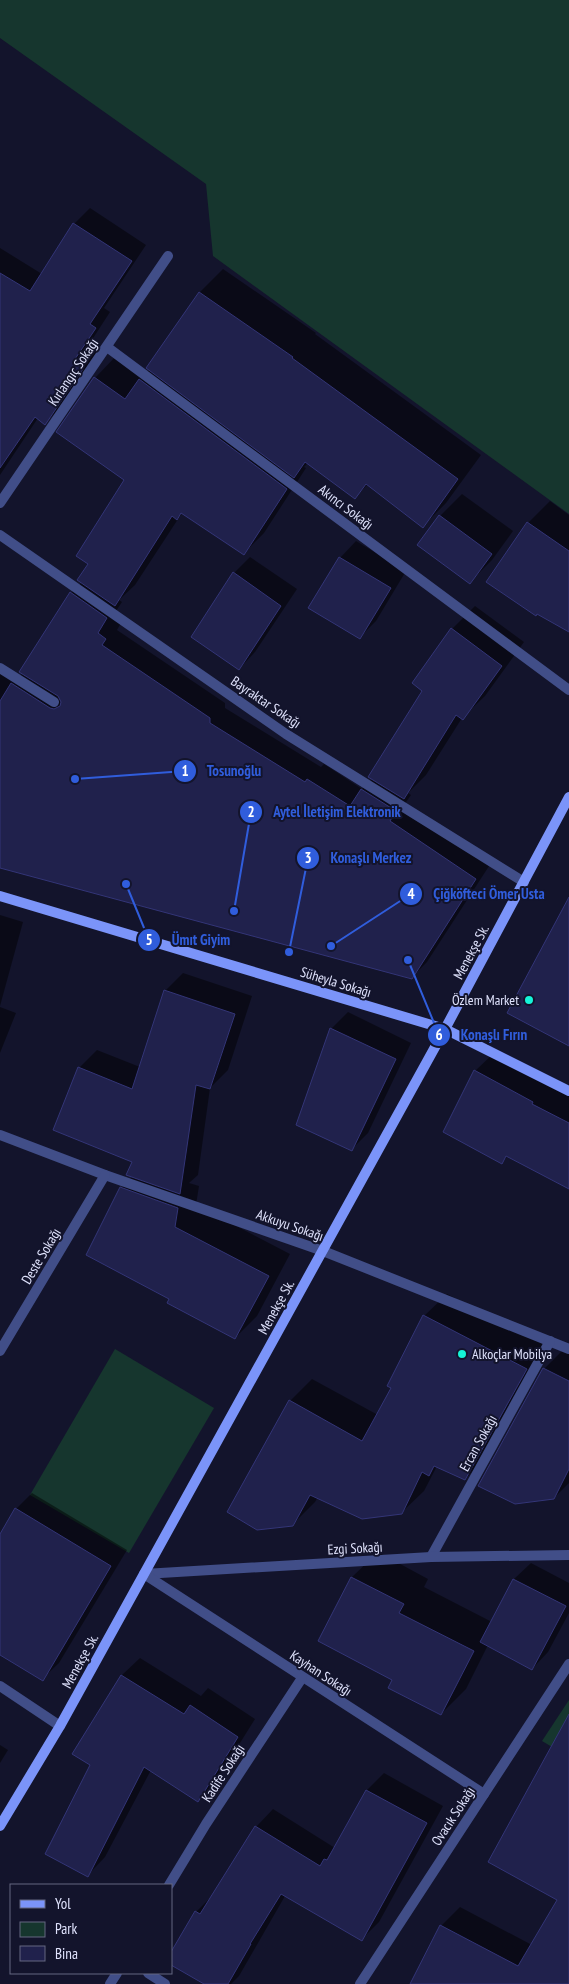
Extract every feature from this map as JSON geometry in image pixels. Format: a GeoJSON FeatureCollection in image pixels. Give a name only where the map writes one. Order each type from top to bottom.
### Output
{"type":"FeatureCollection","features":[{"type":"Feature","properties":{"kind":"street","name":"Kırlangıç Sokağı"},"geometry":{"type":"LineString","coordinates":[[0,503],[168,256]]}},
{"type":"Feature","properties":{"kind":"street","name":"Akıncı Sokağı"},"geometry":{"type":"LineString","coordinates":[[107,347],[569,690]]}},
{"type":"Feature","properties":{"kind":"street","name":"Bayraktar Sokağı"},"geometry":{"type":"LineString","coordinates":[[0,535],[286,734],[524,882]]}},
{"type":"Feature","properties":{"kind":"street"},"geometry":{"type":"LineString","coordinates":[[0,668],[54,702]]}},
{"type":"Feature","properties":{"kind":"street","name":"Menekşe Sk."},"geometry":{"type":"LineString","coordinates":[[0,1826],[60,1726],[445,1029],[569,797]]}},
{"type":"Feature","properties":{"kind":"street","name":"Süheyla Sokağı"},"geometry":{"type":"LineString","coordinates":[[0,896],[445,1029],[569,1091]]}},
{"type":"Feature","properties":{"kind":"street","name":"Akkuyu Sokağı"},"geometry":{"type":"LineString","coordinates":[[0,1135],[105,1175],[322,1251],[569,1349]]}},
{"type":"Feature","properties":{"kind":"street","name":"Deste Sokağı"},"geometry":{"type":"LineString","coordinates":[[0,1351],[105,1175]]}},
{"type":"Feature","properties":{"kind":"street","name":"Ercan Sokağı"},"geometry":{"type":"LineString","coordinates":[[431,1557],[550,1341]]}},
{"type":"Feature","properties":{"kind":"street","name":"Ezgi Sokağı"},"geometry":{"type":"LineString","coordinates":[[144,1574],[431,1557],[569,1554]]}},
{"type":"Feature","properties":{"kind":"street","name":"Kayhan Sokağı"},"geometry":{"type":"LineString","coordinates":[[144,1574],[484,1794]]}},
{"type":"Feature","properties":{"kind":"street","name":"Ovacık Sokağı"},"geometry":{"type":"LineString","coordinates":[[360,1984],[569,1664]]}},
{"type":"Feature","properties":{"kind":"street","name":"Kadife Sokağı"},"geometry":{"type":"LineString","coordinates":[[171,1884],[206,1824],[302,1678]]}},
{"type":"Feature","properties":{"kind":"street"},"geometry":{"type":"LineString","coordinates":[[0,1686],[60,1726]]}},
{"type":"Feature","properties":{"kind":"street"},"geometry":{"type":"LineString","coordinates":[[150,1974],[165,1984]]}},
{"type":"Feature","properties":{"kind":"green space"},"geometry":{"type":"Polygon","coordinates":[[[0,0],[569,0],[569,514],[213,256],[206,184],[0,38],[0,0]]]}},
{"type":"Feature","properties":{"kind":"green space"},"geometry":{"type":"Polygon","coordinates":[[[115,1349],[214,1408],[129,1553],[30,1495],[115,1349]]]}},
{"type":"Feature","properties":{"kind":"green space"},"geometry":{"type":"Polygon","coordinates":[[[569,1700],[569,1757],[542,1741],[569,1700]]]}},
{"type":"Feature","properties":{"kind":"building"},"geometry":{"type":"Polygon","coordinates":[[[73,223],[132,261],[90,324],[96,328],[73,362],[83,369],[45,425],[35,417],[0,468],[0,273],[30,291],[73,223]]]}},
{"type":"Feature","properties":{"kind":"building"},"geometry":{"type":"Polygon","coordinates":[[[199,292],[293,357],[458,479],[423,528],[366,484],[355,499],[305,462],[294,478],[146,368],[199,292]]]}},
{"type":"Feature","properties":{"kind":"building"},"geometry":{"type":"Polygon","coordinates":[[[94,377],[125,399],[139,379],[287,489],[244,555],[181,513],[177,520],[172,516],[115,606],[77,580],[88,564],[76,556],[124,480],[56,432],[94,377]]]}},
{"type":"Feature","properties":{"kind":"building"},"geometry":{"type":"Polygon","coordinates":[[[439,515],[492,554],[470,584],[417,545],[439,515]]]}},
{"type":"Feature","properties":{"kind":"building"},"geometry":{"type":"Polygon","coordinates":[[[527,522],[569,551],[569,632],[537,614],[536,616],[486,582],[527,522]]]}},
{"type":"Feature","properties":{"kind":"building"},"geometry":{"type":"Polygon","coordinates":[[[339,557],[391,588],[360,639],[308,608],[339,557]]]}},
{"type":"Feature","properties":{"kind":"building"},"geometry":{"type":"Polygon","coordinates":[[[233,572],[281,606],[239,670],[191,637],[233,572]]]}},
{"type":"Feature","properties":{"kind":"building"},"geometry":{"type":"Polygon","coordinates":[[[70,592],[107,618],[98,633],[106,639],[102,645],[210,718],[210,723],[305,782],[307,779],[350,806],[361,789],[396,811],[390,821],[476,879],[412,979],[0,868],[0,701],[11,683],[50,708],[54,709],[60,706],[61,702],[58,696],[19,672],[70,592]]]}},
{"type":"Feature","properties":{"kind":"building"},"geometry":{"type":"Polygon","coordinates":[[[451,628],[502,666],[463,720],[456,715],[404,799],[368,777],[422,691],[412,683],[451,628]]]}},
{"type":"Feature","properties":{"kind":"building"},"geometry":{"type":"Polygon","coordinates":[[[569,897],[569,1046],[507,1013],[569,897]]]}},
{"type":"Feature","properties":{"kind":"building"},"geometry":{"type":"Polygon","coordinates":[[[164,990],[235,1014],[210,1089],[196,1085],[180,1194],[126,1175],[132,1162],[53,1130],[78,1067],[132,1089],[164,990]]]}},
{"type":"Feature","properties":{"kind":"building"},"geometry":{"type":"Polygon","coordinates":[[[330,1028],[396,1059],[352,1151],[296,1125],[330,1028]]]}},
{"type":"Feature","properties":{"kind":"building"},"geometry":{"type":"Polygon","coordinates":[[[474,1070],[569,1123],[569,1189],[506,1156],[502,1164],[443,1132],[474,1070]]]}},
{"type":"Feature","properties":{"kind":"building"},"geometry":{"type":"Polygon","coordinates":[[[120,1187],[178,1208],[175,1227],[269,1276],[235,1339],[167,1303],[169,1299],[86,1255],[120,1187]]]}},
{"type":"Feature","properties":{"kind":"building"},"geometry":{"type":"Polygon","coordinates":[[[423,1315],[527,1369],[465,1480],[434,1466],[429,1476],[422,1472],[402,1514],[362,1519],[310,1495],[293,1526],[257,1530],[227,1512],[289,1400],[362,1441],[391,1388],[387,1386],[423,1315]]]}},
{"type":"Feature","properties":{"kind":"building"},"geometry":{"type":"Polygon","coordinates":[[[543,1368],[569,1381],[569,1469],[554,1499],[515,1504],[478,1486],[543,1368]]]}},
{"type":"Feature","properties":{"kind":"building"},"geometry":{"type":"Polygon","coordinates":[[[15,1508],[111,1566],[43,1681],[0,1655],[0,1534],[15,1508]]]}},
{"type":"Feature","properties":{"kind":"building"},"geometry":{"type":"Polygon","coordinates":[[[351,1577],[404,1604],[399,1613],[474,1651],[441,1715],[388,1688],[392,1680],[318,1641],[351,1577]]]}},
{"type":"Feature","properties":{"kind":"building"},"geometry":{"type":"Polygon","coordinates":[[[513,1579],[566,1606],[532,1670],[480,1642],[513,1579]]]}},
{"type":"Feature","properties":{"kind":"building"},"geometry":{"type":"Polygon","coordinates":[[[121,1675],[184,1714],[190,1705],[238,1737],[198,1802],[144,1767],[88,1877],[45,1854],[90,1765],[72,1754],[121,1675]]]}},
{"type":"Feature","properties":{"kind":"building"},"geometry":{"type":"Polygon","coordinates":[[[569,1714],[569,1984],[410,1984],[440,1925],[518,1966],[557,1900],[488,1862],[569,1714]]]}},
{"type":"Feature","properties":{"kind":"building"},"geometry":{"type":"Polygon","coordinates":[[[366,1790],[427,1823],[362,1941],[281,1894],[228,1984],[204,1984],[172,1966],[172,1950],[195,1911],[200,1914],[255,1826],[320,1866],[324,1859],[327,1860],[366,1790]]]}},
{"type":"Feature","properties":{"kind":"place","name":"Tosunoğlu"},"geometry":{"type":"Point","coordinates":[75,779]}},
{"type":"Feature","properties":{"kind":"place","name":"Ümıt Giyim"},"geometry":{"type":"Point","coordinates":[126,884]}},
{"type":"Feature","properties":{"kind":"place","name":"Aytel İletişim Elektronik"},"geometry":{"type":"Point","coordinates":[234,911]}},
{"type":"Feature","properties":{"kind":"place","name":"Çiğköfteci Ömer Usta"},"geometry":{"type":"Point","coordinates":[331,946]}},
{"type":"Feature","properties":{"kind":"place","name":"Konaşlı Merkez"},"geometry":{"type":"Point","coordinates":[289,952]}},
{"type":"Feature","properties":{"kind":"place","name":"Konaşlı Fırın"},"geometry":{"type":"Point","coordinates":[408,960]}},
{"type":"Feature","properties":{"kind":"place","name":"Özlem Market"},"geometry":{"type":"Point","coordinates":[529,1000]}},
{"type":"Feature","properties":{"kind":"place","name":"Alkoçlar Mobilya"},"geometry":{"type":"Point","coordinates":[462,1354]}}]}
